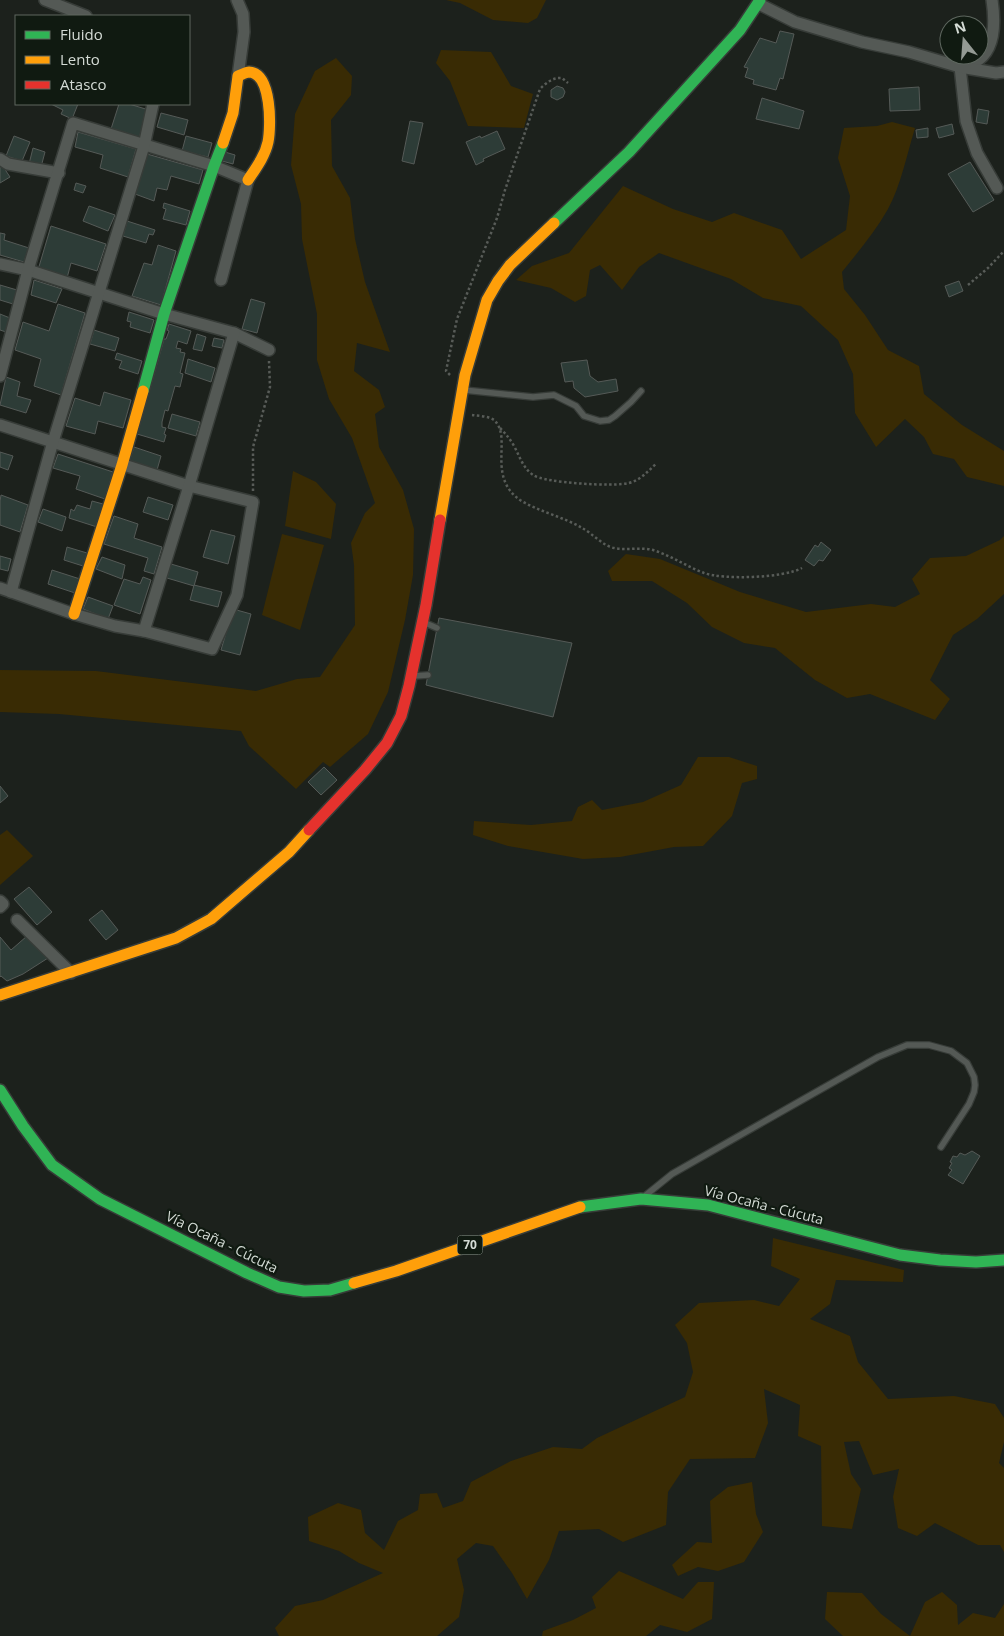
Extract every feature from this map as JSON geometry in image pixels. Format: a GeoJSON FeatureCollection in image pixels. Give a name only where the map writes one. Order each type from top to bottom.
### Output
{"type":"FeatureCollection","features":[{"type":"Feature","properties":{"kind":"street"},"geometry":{"type":"LineString","coordinates":[[45,0],[83,15]]}},
{"type":"Feature","properties":{"kind":"street"},"geometry":{"type":"LineString","coordinates":[[74,614],[122,465],[164,314],[214,166],[231,122],[244,32],[243,14],[237,0]]}},
{"type":"Feature","properties":{"kind":"street"},"geometry":{"type":"LineString","coordinates":[[960,67],[977,61],[987,50],[994,35],[992,0]]}},
{"type":"Feature","properties":{"kind":"street"},"geometry":{"type":"LineString","coordinates":[[0,995],[176,938],[211,920],[289,852],[365,770],[387,743],[401,716],[411,676],[464,375],[487,300],[498,280],[510,265],[629,152],[740,30],[760,2],[795,22],[862,42],[909,52],[960,67],[996,73],[1004,72]]}},
{"type":"Feature","properties":{"kind":"street"},"geometry":{"type":"LineString","coordinates":[[960,67],[966,121],[977,153],[997,188]]}},
{"type":"Feature","properties":{"kind":"street"},"geometry":{"type":"LineString","coordinates":[[221,280],[248,180],[264,154],[268,142],[271,116],[268,94],[259,77],[248,72],[238,76]]}},
{"type":"Feature","properties":{"kind":"street"},"geometry":{"type":"LineString","coordinates":[[12,592],[53,442],[144,146],[153,105]]}},
{"type":"Feature","properties":{"kind":"street"},"geometry":{"type":"LineString","coordinates":[[0,376],[28,270],[74,123],[214,166],[248,180]]}},
{"type":"Feature","properties":{"kind":"street"},"geometry":{"type":"LineString","coordinates":[[0,159],[8,164],[59,173]]}},
{"type":"Feature","properties":{"kind":"street"},"geometry":{"type":"LineString","coordinates":[[0,264],[28,270],[164,314],[234,333],[269,350]]}},
{"type":"Feature","properties":{"kind":"street"},"geometry":{"type":"LineString","coordinates":[[144,630],[234,333]]}},
{"type":"Feature","properties":{"kind":"street"},"geometry":{"type":"LineString","coordinates":[[0,425],[189,486],[253,502],[237,595],[212,649],[144,630],[115,626],[0,588]]}},
{"type":"Feature","properties":{"kind":"street"},"geometry":{"type":"LineString","coordinates":[[0,901],[3,904],[0,907]]}},
{"type":"Feature","properties":{"kind":"street"},"geometry":{"type":"LineString","coordinates":[[17,920],[71,973]]}},
{"type":"Feature","properties":{"kind":"street","name":"Vía Ocaña - Cúcuta"},"geometry":{"type":"LineString","coordinates":[[0,1090],[23,1126],[52,1165],[84,1188],[100,1199],[247,1273],[279,1287],[304,1291],[330,1290],[396,1272],[583,1206],[641,1199],[708,1204],[900,1255],[976,1262],[1004,1260]]}},
{"type":"Feature","properties":{"kind":"lane"},"geometry":{"type":"LineString","coordinates":[[462,390],[533,397],[554,395],[576,406],[584,416],[600,421],[609,420],[615,416],[641,391]]}},
{"type":"Feature","properties":{"kind":"lane"},"geometry":{"type":"LineString","coordinates":[[422,622],[437,628]]}},
{"type":"Feature","properties":{"kind":"lane"},"geometry":{"type":"LineString","coordinates":[[411,676],[428,674]]}},
{"type":"Feature","properties":{"kind":"lane"},"geometry":{"type":"LineString","coordinates":[[641,1199],[672,1174],[878,1057],[907,1045],[929,1045],[951,1052],[967,1063],[974,1077],[974,1092],[969,1104],[941,1147]]}},
{"type":"Feature","properties":{"kind":"path"},"geometry":{"type":"LineString","coordinates":[[462,390],[446,371],[457,319],[497,218],[540,89],[547,82],[557,77],[562,78],[568,83]]}},
{"type":"Feature","properties":{"kind":"path"},"geometry":{"type":"LineString","coordinates":[[968,285],[1004,251]]}},
{"type":"Feature","properties":{"kind":"path"},"geometry":{"type":"LineString","coordinates":[[253,502],[253,447],[270,387],[269,350]]}},
{"type":"Feature","properties":{"kind":"path"},"geometry":{"type":"LineString","coordinates":[[458,413],[485,416],[493,420],[508,437],[526,469],[534,476],[545,480],[616,485],[629,484],[640,479],[657,463]]}},
{"type":"Feature","properties":{"kind":"path"},"geometry":{"type":"LineString","coordinates":[[499,427],[501,435],[501,473],[508,488],[520,500],[573,522],[614,548],[639,548],[656,551],[708,574],[764,576],[786,574],[802,568]]}},
{"type":"Feature","properties":{"kind":"shaded area"},"geometry":{"type":"Polygon","coordinates":[[[446,0],[546,0],[537,18],[528,23],[493,20],[460,3],[446,0]]]}},
{"type":"Feature","properties":{"kind":"shaded area"},"geometry":{"type":"Polygon","coordinates":[[[441,50],[491,52],[511,86],[533,94],[524,128],[468,126],[450,81],[436,63],[441,50]]]}},
{"type":"Feature","properties":{"kind":"shaded area"},"geometry":{"type":"Polygon","coordinates":[[[336,58],[352,76],[351,95],[331,120],[332,166],[350,198],[355,239],[365,282],[390,352],[357,343],[354,371],[379,390],[385,407],[375,414],[379,447],[403,490],[414,529],[413,575],[405,620],[388,692],[368,734],[330,767],[323,762],[296,789],[249,746],[241,731],[59,714],[0,712],[0,670],[96,671],[256,691],[297,679],[320,677],[355,625],[354,565],[351,543],[365,513],[375,503],[352,438],[329,399],[317,360],[317,314],[302,239],[301,204],[291,165],[295,114],[315,71],[336,58]]]}},
{"type":"Feature","properties":{"kind":"shaded area"},"geometry":{"type":"Polygon","coordinates":[[[892,122],[915,128],[893,200],[866,242],[842,272],[844,289],[865,315],[888,350],[919,366],[924,394],[962,425],[1004,451],[1004,486],[967,477],[954,459],[933,454],[924,437],[905,419],[876,447],[855,413],[853,374],[838,340],[801,306],[763,298],[731,279],[659,253],[639,267],[622,290],[600,265],[590,270],[586,296],[575,302],[551,288],[516,280],[532,266],[569,253],[623,186],[673,209],[712,222],[734,213],[782,230],[801,259],[846,230],[850,196],[838,158],[844,128],[877,126],[892,122]]]}},
{"type":"Feature","properties":{"kind":"shaded area"},"geometry":{"type":"Polygon","coordinates":[[[293,471],[316,482],[336,504],[331,539],[285,526],[293,471]]]}},
{"type":"Feature","properties":{"kind":"shaded area"},"geometry":{"type":"Polygon","coordinates":[[[282,534],[324,545],[300,630],[262,615],[282,534]]]}},
{"type":"Feature","properties":{"kind":"shaded area"},"geometry":{"type":"Polygon","coordinates":[[[1004,536],[1004,594],[977,619],[953,635],[930,680],[950,699],[935,720],[870,694],[847,698],[815,680],[775,648],[744,643],[712,627],[687,603],[652,581],[612,581],[608,571],[626,554],[660,559],[740,592],[806,612],[871,604],[895,607],[920,594],[912,579],[930,558],[966,556],[1000,540],[1004,536]]]}},
{"type":"Feature","properties":{"kind":"shaded area"},"geometry":{"type":"Polygon","coordinates":[[[698,757],[729,757],[757,766],[757,779],[742,783],[732,816],[703,846],[674,847],[620,857],[583,859],[508,846],[473,835],[474,821],[531,825],[572,821],[578,807],[592,800],[602,810],[643,802],[681,785],[698,757]]]}},
{"type":"Feature","properties":{"kind":"shaded area"},"geometry":{"type":"Polygon","coordinates":[[[7,830],[33,856],[0,885],[0,835],[7,830]]]}},
{"type":"Feature","properties":{"kind":"shaded area"},"geometry":{"type":"Polygon","coordinates":[[[773,1238],[904,1270],[903,1282],[836,1280],[830,1304],[810,1319],[850,1336],[858,1362],[888,1399],[954,1396],[995,1404],[1004,1418],[1004,1442],[999,1463],[1004,1468],[1004,1552],[1000,1545],[978,1545],[935,1523],[917,1536],[898,1528],[893,1497],[899,1469],[873,1475],[859,1441],[844,1442],[851,1474],[861,1489],[852,1529],[822,1526],[821,1446],[798,1436],[800,1405],[764,1389],[768,1423],[755,1458],[690,1459],[668,1492],[666,1525],[623,1542],[599,1529],[559,1531],[549,1560],[527,1599],[493,1546],[476,1543],[457,1559],[464,1590],[459,1617],[437,1636],[279,1636],[275,1628],[295,1606],[323,1600],[383,1573],[359,1563],[339,1551],[309,1541],[308,1517],[338,1503],[361,1510],[365,1533],[384,1550],[398,1521],[418,1510],[420,1494],[437,1493],[443,1508],[463,1501],[471,1482],[511,1461],[553,1447],[582,1449],[597,1438],[685,1397],[693,1372],[687,1343],[675,1325],[699,1303],[754,1300],[779,1306],[800,1279],[771,1266],[773,1238]]]}},
{"type":"Feature","properties":{"kind":"shaded area"},"geometry":{"type":"Polygon","coordinates":[[[752,1482],[756,1514],[763,1532],[744,1562],[718,1571],[698,1567],[678,1576],[672,1565],[697,1542],[712,1543],[710,1501],[728,1487],[752,1482]]]}},
{"type":"Feature","properties":{"kind":"shaded area"},"geometry":{"type":"Polygon","coordinates":[[[619,1571],[683,1599],[698,1582],[714,1582],[712,1619],[687,1632],[660,1625],[646,1636],[542,1636],[543,1631],[573,1620],[596,1608],[592,1597],[619,1571]]]}},
{"type":"Feature","properties":{"kind":"shaded area"},"geometry":{"type":"Polygon","coordinates":[[[827,1592],[862,1593],[881,1614],[910,1636],[843,1636],[825,1619],[827,1592]]]}},
{"type":"Feature","properties":{"kind":"shaded area"},"geometry":{"type":"Polygon","coordinates":[[[942,1592],[957,1605],[958,1625],[973,1613],[995,1618],[1004,1604],[1004,1636],[910,1636],[925,1602],[942,1592]]]}},
{"type":"Feature","properties":{"kind":"building"},"geometry":{"type":"Polygon","coordinates":[[[780,31],[794,34],[783,79],[780,78],[776,90],[753,84],[754,80],[745,77],[748,68],[744,67],[760,38],[776,43],[780,31]]]}},
{"type":"Feature","properties":{"kind":"building"},"geometry":{"type":"Polygon","coordinates":[[[557,86],[563,88],[565,92],[563,97],[557,100],[551,97],[551,90],[557,86]]]}},
{"type":"Feature","properties":{"kind":"building"},"geometry":{"type":"Polygon","coordinates":[[[919,87],[920,110],[890,111],[889,89],[919,87]]]}},
{"type":"Feature","properties":{"kind":"building"},"geometry":{"type":"Polygon","coordinates":[[[762,98],[804,111],[799,129],[756,119],[762,98]]]}},
{"type":"Feature","properties":{"kind":"building"},"geometry":{"type":"Polygon","coordinates":[[[53,105],[78,105],[72,119],[61,114],[63,110],[53,105]]]}},
{"type":"Feature","properties":{"kind":"building"},"geometry":{"type":"Polygon","coordinates":[[[119,105],[132,105],[149,110],[139,138],[111,129],[119,105]]]}},
{"type":"Feature","properties":{"kind":"building"},"geometry":{"type":"Polygon","coordinates":[[[978,109],[989,111],[987,124],[976,122],[978,109]]]}},
{"type":"Feature","properties":{"kind":"building"},"geometry":{"type":"Polygon","coordinates":[[[161,113],[188,120],[184,135],[157,127],[161,113]]]}},
{"type":"Feature","properties":{"kind":"building"},"geometry":{"type":"Polygon","coordinates":[[[410,121],[423,123],[414,164],[402,161],[410,121]]]}},
{"type":"Feature","properties":{"kind":"building"},"geometry":{"type":"Polygon","coordinates":[[[952,124],[954,134],[939,138],[936,128],[952,124]]]}},
{"type":"Feature","properties":{"kind":"building"},"geometry":{"type":"Polygon","coordinates":[[[928,128],[928,137],[917,138],[916,130],[928,128]]]}},
{"type":"Feature","properties":{"kind":"building"},"geometry":{"type":"Polygon","coordinates":[[[497,131],[505,149],[483,159],[484,161],[476,165],[466,142],[497,131]]]}},
{"type":"Feature","properties":{"kind":"building"},"geometry":{"type":"Polygon","coordinates":[[[78,132],[136,149],[128,177],[100,168],[103,155],[75,147],[78,132]]]}},
{"type":"Feature","properties":{"kind":"building"},"geometry":{"type":"Polygon","coordinates":[[[14,136],[30,142],[22,161],[6,156],[14,136]]]}},
{"type":"Feature","properties":{"kind":"building"},"geometry":{"type":"Polygon","coordinates":[[[186,136],[212,143],[208,157],[182,151],[186,136]]]}},
{"type":"Feature","properties":{"kind":"building"},"geometry":{"type":"Polygon","coordinates":[[[33,148],[45,152],[41,167],[29,164],[33,148]]]}},
{"type":"Feature","properties":{"kind":"building"},"geometry":{"type":"Polygon","coordinates":[[[225,152],[235,155],[233,164],[222,161],[225,152]]]}},
{"type":"Feature","properties":{"kind":"building"},"geometry":{"type":"Polygon","coordinates":[[[147,154],[203,170],[199,184],[171,176],[167,190],[157,188],[154,201],[135,194],[147,154]]]}},
{"type":"Feature","properties":{"kind":"building"},"geometry":{"type":"Polygon","coordinates":[[[970,162],[994,200],[973,212],[948,174],[970,162]]]}},
{"type":"Feature","properties":{"kind":"building"},"geometry":{"type":"Polygon","coordinates":[[[2,165],[10,177],[0,183],[0,166],[2,165]]]}},
{"type":"Feature","properties":{"kind":"building"},"geometry":{"type":"Polygon","coordinates":[[[76,183],[86,186],[83,193],[74,190],[76,183]]]}},
{"type":"Feature","properties":{"kind":"building"},"geometry":{"type":"Polygon","coordinates":[[[164,203],[190,211],[186,225],[163,219],[166,209],[163,208],[164,203]]]}},
{"type":"Feature","properties":{"kind":"building"},"geometry":{"type":"Polygon","coordinates":[[[89,206],[115,215],[108,231],[83,221],[89,206]]]}},
{"type":"Feature","properties":{"kind":"building"},"geometry":{"type":"Polygon","coordinates":[[[127,221],[155,230],[153,235],[149,234],[146,243],[123,236],[127,221]]]}},
{"type":"Feature","properties":{"kind":"building"},"geometry":{"type":"Polygon","coordinates":[[[51,226],[106,244],[97,271],[71,263],[67,278],[38,270],[51,226]]]}},
{"type":"Feature","properties":{"kind":"building"},"geometry":{"type":"Polygon","coordinates":[[[0,233],[5,234],[4,240],[29,248],[24,262],[0,255],[0,233]]]}},
{"type":"Feature","properties":{"kind":"building"},"geometry":{"type":"Polygon","coordinates":[[[158,245],[176,251],[161,305],[132,296],[144,263],[152,265],[158,245]]]}},
{"type":"Feature","properties":{"kind":"building"},"geometry":{"type":"Polygon","coordinates":[[[34,280],[62,289],[56,303],[31,295],[34,280]]]}},
{"type":"Feature","properties":{"kind":"building"},"geometry":{"type":"Polygon","coordinates":[[[959,281],[963,291],[949,297],[945,286],[959,281]]]}},
{"type":"Feature","properties":{"kind":"building"},"geometry":{"type":"Polygon","coordinates":[[[0,285],[17,290],[13,304],[0,300],[0,285]]]}},
{"type":"Feature","properties":{"kind":"building"},"geometry":{"type":"Polygon","coordinates":[[[251,299],[265,303],[257,333],[242,329],[251,299]]]}},
{"type":"Feature","properties":{"kind":"building"},"geometry":{"type":"Polygon","coordinates":[[[58,304],[85,313],[61,395],[34,386],[41,359],[15,350],[23,322],[49,331],[58,304]]]}},
{"type":"Feature","properties":{"kind":"building"},"geometry":{"type":"Polygon","coordinates":[[[129,312],[154,320],[150,333],[130,327],[131,322],[127,321],[129,312]]]}},
{"type":"Feature","properties":{"kind":"building"},"geometry":{"type":"Polygon","coordinates":[[[0,314],[10,318],[6,332],[0,330],[0,314]]]}},
{"type":"Feature","properties":{"kind":"building"},"geometry":{"type":"Polygon","coordinates":[[[169,324],[191,331],[187,344],[178,341],[176,348],[181,349],[180,352],[185,353],[180,373],[183,374],[180,387],[175,386],[168,411],[165,410],[162,422],[162,427],[166,428],[164,442],[137,434],[164,339],[166,339],[169,331],[167,330],[169,324]]]}},
{"type":"Feature","properties":{"kind":"building"},"geometry":{"type":"Polygon","coordinates":[[[94,330],[119,338],[115,351],[90,344],[94,330]]]}},
{"type":"Feature","properties":{"kind":"building"},"geometry":{"type":"Polygon","coordinates":[[[197,334],[206,337],[202,351],[193,349],[197,334]]]}},
{"type":"Feature","properties":{"kind":"building"},"geometry":{"type":"Polygon","coordinates":[[[214,338],[224,340],[222,348],[212,346],[214,338]]]}},
{"type":"Feature","properties":{"kind":"building"},"geometry":{"type":"Polygon","coordinates":[[[117,353],[142,361],[138,374],[119,368],[122,361],[115,359],[117,353]]]}},
{"type":"Feature","properties":{"kind":"building"},"geometry":{"type":"Polygon","coordinates":[[[188,359],[215,368],[211,382],[185,373],[188,359]]]}},
{"type":"Feature","properties":{"kind":"building"},"geometry":{"type":"Polygon","coordinates":[[[587,360],[590,376],[598,382],[616,379],[618,391],[585,397],[574,388],[573,381],[565,382],[561,363],[587,360]]]}},
{"type":"Feature","properties":{"kind":"building"},"geometry":{"type":"Polygon","coordinates":[[[6,377],[20,382],[17,396],[31,400],[26,413],[0,405],[6,377]]]}},
{"type":"Feature","properties":{"kind":"building"},"geometry":{"type":"Polygon","coordinates":[[[104,392],[131,400],[123,428],[98,421],[95,434],[66,426],[75,398],[100,406],[104,392]]]}},
{"type":"Feature","properties":{"kind":"building"},"geometry":{"type":"Polygon","coordinates":[[[172,414],[200,422],[196,436],[168,428],[172,414]]]}},
{"type":"Feature","properties":{"kind":"building"},"geometry":{"type":"Polygon","coordinates":[[[134,447],[161,456],[157,470],[129,462],[134,447]]]}},
{"type":"Feature","properties":{"kind":"building"},"geometry":{"type":"Polygon","coordinates":[[[0,452],[13,456],[8,470],[0,467],[0,452]]]}},
{"type":"Feature","properties":{"kind":"building"},"geometry":{"type":"Polygon","coordinates":[[[58,454],[113,472],[105,499],[76,489],[80,476],[53,468],[58,454]]]}},
{"type":"Feature","properties":{"kind":"building"},"geometry":{"type":"Polygon","coordinates":[[[1,495],[28,505],[20,532],[0,525],[1,495]]]}},
{"type":"Feature","properties":{"kind":"building"},"geometry":{"type":"Polygon","coordinates":[[[148,497],[173,505],[168,520],[143,512],[148,497]]]}},
{"type":"Feature","properties":{"kind":"building"},"geometry":{"type":"Polygon","coordinates":[[[92,501],[103,504],[97,527],[69,518],[71,509],[74,511],[77,505],[90,509],[92,501]]]}},
{"type":"Feature","properties":{"kind":"building"},"geometry":{"type":"Polygon","coordinates":[[[43,509],[66,517],[62,531],[38,522],[43,509]]]}},
{"type":"Feature","properties":{"kind":"building"},"geometry":{"type":"Polygon","coordinates":[[[114,516],[138,524],[134,538],[162,547],[154,574],[144,571],[148,558],[104,544],[114,516]]]}},
{"type":"Feature","properties":{"kind":"building"},"geometry":{"type":"Polygon","coordinates":[[[211,530],[235,536],[228,564],[203,557],[211,530]]]}},
{"type":"Feature","properties":{"kind":"building"},"geometry":{"type":"Polygon","coordinates":[[[821,542],[831,550],[823,561],[819,560],[814,566],[805,560],[815,545],[818,547],[821,542]]]}},
{"type":"Feature","properties":{"kind":"building"},"geometry":{"type":"Polygon","coordinates":[[[67,547],[87,553],[83,566],[64,560],[67,547]]]}},
{"type":"Feature","properties":{"kind":"building"},"geometry":{"type":"Polygon","coordinates":[[[0,556],[11,559],[8,571],[0,569],[0,556]]]}},
{"type":"Feature","properties":{"kind":"building"},"geometry":{"type":"Polygon","coordinates":[[[102,557],[125,565],[122,579],[96,569],[102,557]]]}},
{"type":"Feature","properties":{"kind":"building"},"geometry":{"type":"Polygon","coordinates":[[[171,564],[198,572],[194,586],[167,578],[171,564]]]}},
{"type":"Feature","properties":{"kind":"building"},"geometry":{"type":"Polygon","coordinates":[[[52,570],[80,579],[75,593],[48,584],[52,570]]]}},
{"type":"Feature","properties":{"kind":"building"},"geometry":{"type":"Polygon","coordinates":[[[143,577],[151,580],[140,614],[114,605],[124,579],[140,584],[143,577]]]}},
{"type":"Feature","properties":{"kind":"building"},"geometry":{"type":"Polygon","coordinates":[[[194,585],[222,592],[218,607],[190,600],[194,585]]]}},
{"type":"Feature","properties":{"kind":"building"},"geometry":{"type":"Polygon","coordinates":[[[88,597],[113,606],[108,619],[83,609],[88,597]]]}},
{"type":"Feature","properties":{"kind":"building"},"geometry":{"type":"Polygon","coordinates":[[[233,609],[251,614],[240,655],[221,650],[233,609]]]}},
{"type":"Feature","properties":{"kind":"building"},"geometry":{"type":"Polygon","coordinates":[[[439,618],[572,643],[553,717],[426,685],[439,618]]]}},
{"type":"Feature","properties":{"kind":"building"},"geometry":{"type":"Polygon","coordinates":[[[324,767],[337,780],[321,795],[308,782],[324,767]]]}},
{"type":"Feature","properties":{"kind":"building"},"geometry":{"type":"Polygon","coordinates":[[[0,786],[8,796],[0,803],[0,786]]]}},
{"type":"Feature","properties":{"kind":"building"},"geometry":{"type":"Polygon","coordinates":[[[29,887],[52,912],[37,925],[14,899],[29,887]]]}},
{"type":"Feature","properties":{"kind":"building"},"geometry":{"type":"Polygon","coordinates":[[[102,910],[118,930],[106,940],[89,920],[102,910]]]}},
{"type":"Feature","properties":{"kind":"building"},"geometry":{"type":"Polygon","coordinates":[[[27,936],[48,958],[23,974],[7,981],[0,977],[0,937],[11,950],[27,936]]]}},
{"type":"Feature","properties":{"kind":"building"},"geometry":{"type":"Polygon","coordinates":[[[972,1151],[980,1156],[963,1184],[948,1175],[952,1170],[949,1168],[952,1163],[950,1162],[953,1156],[957,1157],[960,1153],[965,1155],[972,1151]]]}},
{"type":"Feature","properties":{"kind":"traffic: fast"},"geometry":{"type":"LineString","coordinates":[[554,223],[629,152],[740,30],[760,0]]}},
{"type":"Feature","properties":{"kind":"traffic: fast"},"geometry":{"type":"LineString","coordinates":[[143,391],[164,314],[223,143]]}},
{"type":"Feature","properties":{"kind":"traffic: fast"},"geometry":{"type":"LineString","coordinates":[[0,1090],[23,1126],[52,1165],[100,1199],[247,1273],[279,1287],[304,1291],[330,1290],[354,1283]]}},
{"type":"Feature","properties":{"kind":"traffic: fast"},"geometry":{"type":"LineString","coordinates":[[580,1207],[641,1199],[708,1205],[900,1255],[976,1262],[1004,1260]]}},
{"type":"Feature","properties":{"kind":"traffic: slow"},"geometry":{"type":"LineString","coordinates":[[223,143],[233,113],[238,76],[249,72],[257,75],[266,91],[269,135],[265,152],[248,180]]}},
{"type":"Feature","properties":{"kind":"traffic: slow"},"geometry":{"type":"LineString","coordinates":[[440,520],[465,375],[487,300],[510,265],[554,223]]}},
{"type":"Feature","properties":{"kind":"traffic: slow"},"geometry":{"type":"LineString","coordinates":[[74,614],[122,465],[143,391]]}},
{"type":"Feature","properties":{"kind":"traffic: slow"},"geometry":{"type":"LineString","coordinates":[[0,995],[176,938],[211,919],[289,852],[309,830]]}},
{"type":"Feature","properties":{"kind":"traffic: slow"},"geometry":{"type":"LineString","coordinates":[[354,1283],[396,1271],[580,1207]]}},
{"type":"Feature","properties":{"kind":"traffic: jam"},"geometry":{"type":"LineString","coordinates":[[309,830],[365,770],[387,743],[401,716],[426,605],[440,520]]}}]}
